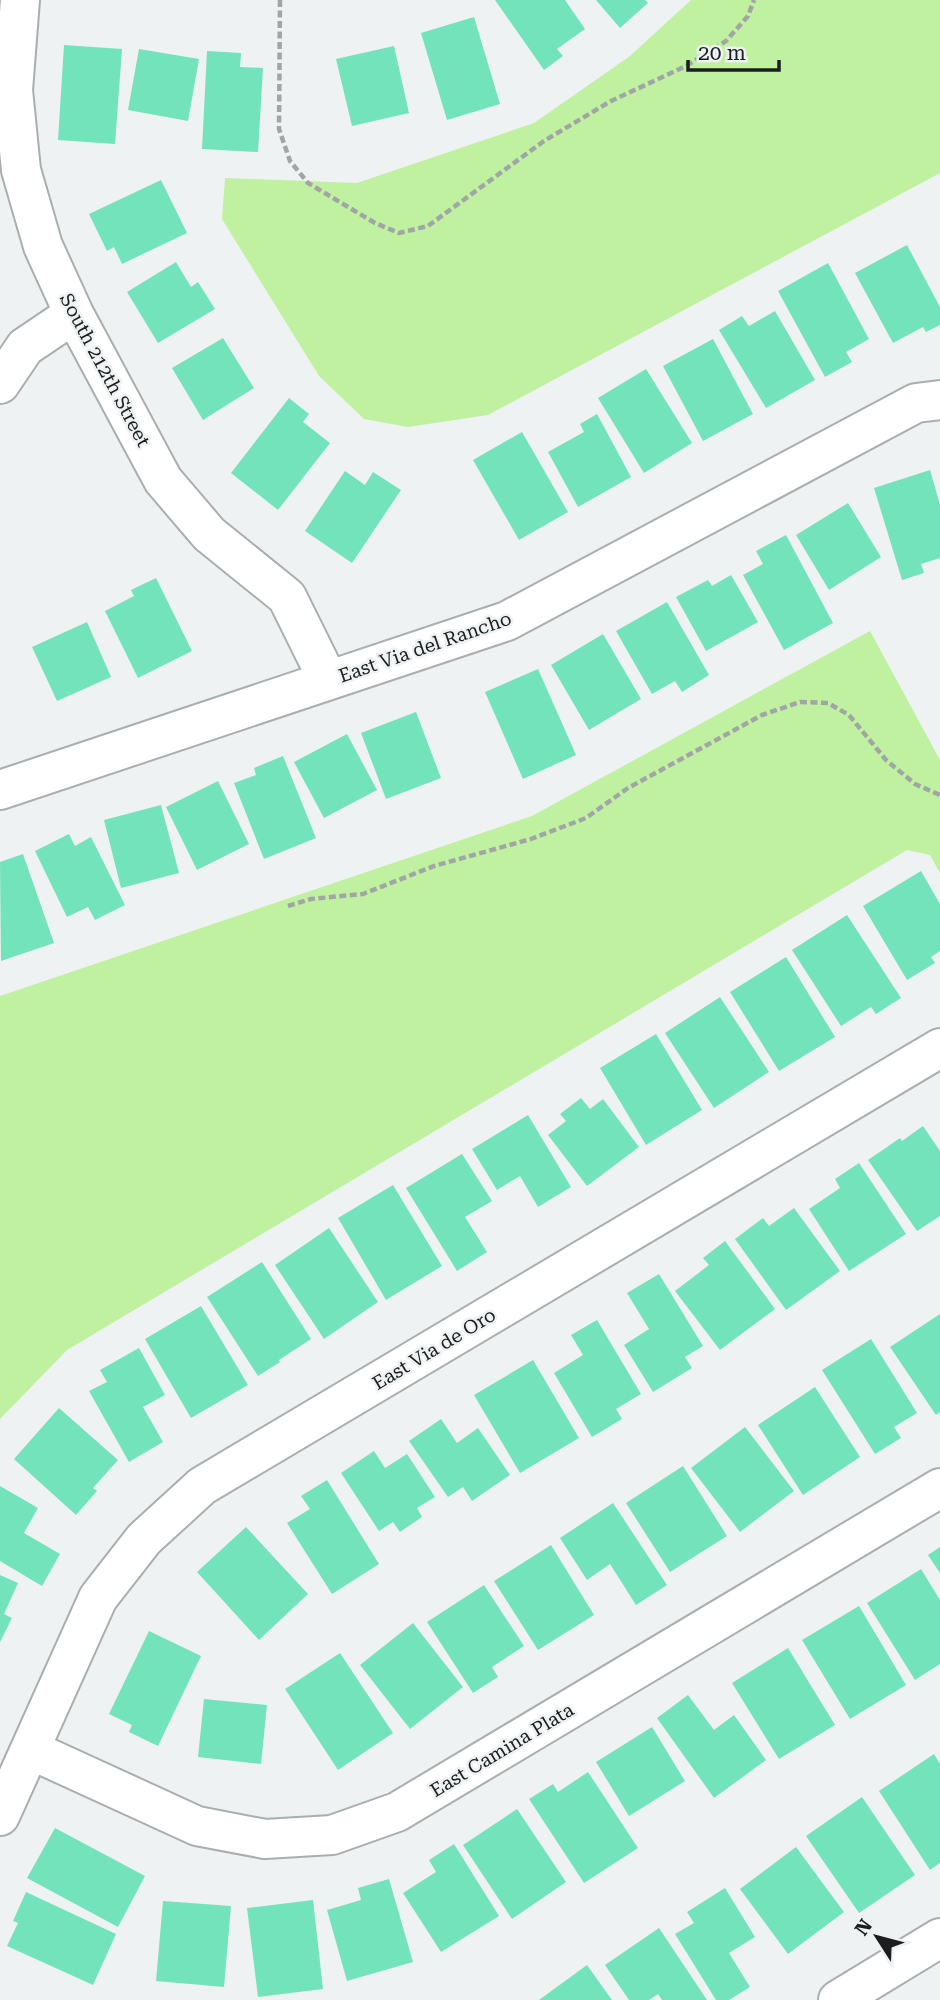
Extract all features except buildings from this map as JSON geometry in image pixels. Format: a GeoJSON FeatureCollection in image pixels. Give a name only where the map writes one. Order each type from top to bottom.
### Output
{"type":"FeatureCollection","features":[{"type":"Feature","properties":{"kind":"street","name":"South 212th Street"},"geometry":{"type":"LineString","coordinates":[[20,0],[13,90],[21,170],[43,246],[74,314],[163,480],[209,534],[287,597],[328,680]]}},
{"type":"Feature","properties":{"kind":"street"},"geometry":{"type":"LineString","coordinates":[[0,384],[25,347],[74,314]]}},
{"type":"Feature","properties":{"kind":"street","name":"East Via del Rancho"},"geometry":{"type":"LineString","coordinates":[[0,790],[507,621],[916,403],[940,400]]}},
{"type":"Feature","properties":{"kind":"street","name":"East Via de Oro"},"geometry":{"type":"LineString","coordinates":[[0,1816],[98,1598],[144,1539],[202,1486],[940,1048]]}},
{"type":"Feature","properties":{"kind":"street","name":"East Camina Plata"},"geometry":{"type":"LineString","coordinates":[[31,1749],[197,1826],[265,1839],[332,1835],[397,1812],[940,1488]]}},
{"type":"Feature","properties":{"kind":"street"},"geometry":{"type":"LineString","coordinates":[[838,2000],[940,1938]]}},
{"type":"Feature","properties":{"kind":"path"},"geometry":{"type":"LineString","coordinates":[[280,0],[279,129],[290,161],[308,183],[376,223],[399,233],[428,226],[544,141],[611,101],[686,66],[726,41],[748,16],[754,0]]}},
{"type":"Feature","properties":{"kind":"path"},"geometry":{"type":"LineString","coordinates":[[288,906],[311,899],[363,894],[434,866],[531,839],[586,818],[628,788],[762,715],[800,702],[828,703],[849,715],[886,760],[915,784],[940,795]]}},
{"type":"Feature","properties":{"kind":"green space"},"geometry":{"type":"Polygon","coordinates":[[[691,0],[940,0],[940,173],[488,415],[408,427],[364,419],[319,376],[222,219],[225,178],[357,183],[534,123],[630,56],[691,0]]]}},
{"type":"Feature","properties":{"kind":"green space"},"geometry":{"type":"Polygon","coordinates":[[[870,631],[940,760],[940,873],[930,855],[907,850],[67,1350],[0,1419],[0,996],[532,816],[870,631]]]}}]}
